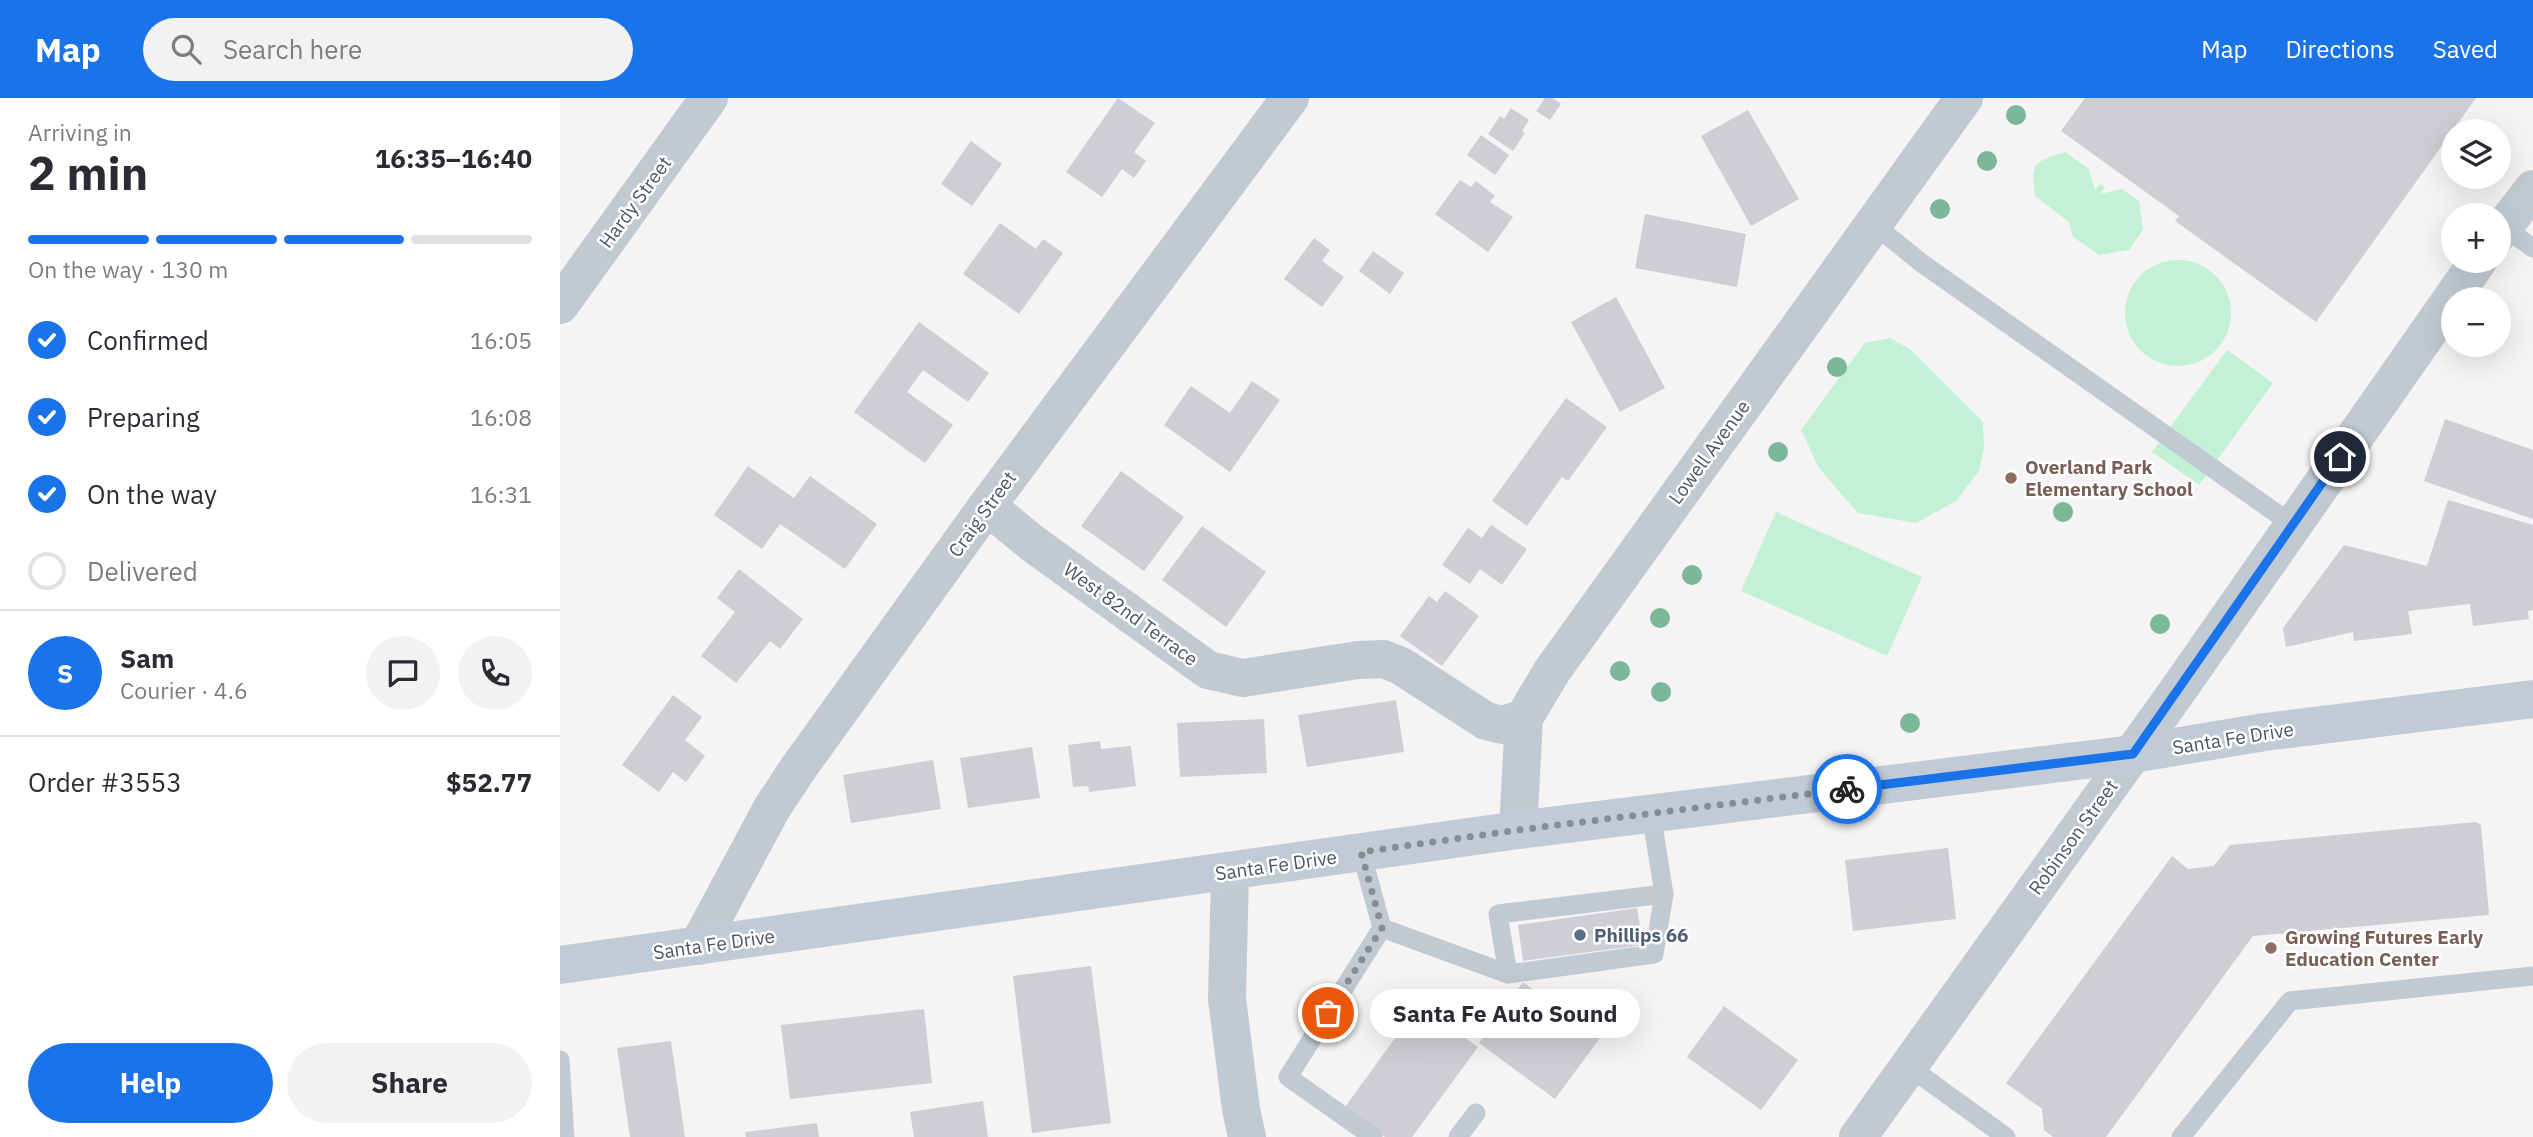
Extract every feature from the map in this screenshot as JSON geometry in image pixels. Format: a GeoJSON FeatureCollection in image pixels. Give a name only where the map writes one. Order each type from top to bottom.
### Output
{"type":"FeatureCollection","features":[{"type":"Feature","properties":{"kind":"main road","name":"Santa Fe Drive"},"geometry":{"type":"LineString","coordinates":[[560,965],[1518,830],[2133,754],[2264,732],[2533,699]]}},
{"type":"Feature","properties":{"kind":"street","name":"Hardy Street"},"geometry":{"type":"LineString","coordinates":[[560,305],[709,98]]}},
{"type":"Feature","properties":{"kind":"street","name":"Craig Street"},"geometry":{"type":"LineString","coordinates":[[698,946],[772,808],[987,506],[1290,98]]}},
{"type":"Feature","properties":{"kind":"street","name":"Lowell Avenue"},"geometry":{"type":"LineString","coordinates":[[1518,830],[1524,718],[1552,671],[1964,98]]}},
{"type":"Feature","properties":{"kind":"street"},"geometry":{"type":"LineString","coordinates":[[2512,236],[2533,188]]}},
{"type":"Feature","properties":{"kind":"street","name":"Robinson Street"},"geometry":{"type":"LineString","coordinates":[[1858,1137],[2133,754],[2470,273]]}},
{"type":"Feature","properties":{"kind":"street","name":"West 82nd Terrace"},"geometry":{"type":"LineString","coordinates":[[987,506],[1032,543],[1208,670],[1243,678],[1358,660],[1384,659],[1401,666],[1486,721],[1503,725],[1524,718]]}},
{"type":"Feature","properties":{"kind":"street"},"geometry":{"type":"LineString","coordinates":[[1230,872],[1227,999],[1247,1137]]}},
{"type":"Feature","properties":{"kind":"lane"},"geometry":{"type":"LineString","coordinates":[[1873,224],[1923,264],[2292,525]]}},
{"type":"Feature","properties":{"kind":"lane"},"geometry":{"type":"LineString","coordinates":[[1382,928],[1508,974],[1654,954],[1664,894],[1651,813]]}},
{"type":"Feature","properties":{"kind":"lane"},"geometry":{"type":"LineString","coordinates":[[1361,852],[1382,928],[1289,1077],[1373,1137]]}},
{"type":"Feature","properties":{"kind":"lane"},"geometry":{"type":"LineString","coordinates":[[1508,974],[1498,914],[1664,894]]}},
{"type":"Feature","properties":{"kind":"lane"},"geometry":{"type":"LineString","coordinates":[[2181,1137],[2290,1001],[2533,976]]}},
{"type":"Feature","properties":{"kind":"lane"},"geometry":{"type":"LineString","coordinates":[[560,1060],[565,1137]]}},
{"type":"Feature","properties":{"kind":"lane"},"geometry":{"type":"LineString","coordinates":[[1908,1066],[2006,1137]]}},
{"type":"Feature","properties":{"kind":"lane"},"geometry":{"type":"LineString","coordinates":[[1458,1137],[1476,1113]]}},
{"type":"Feature","properties":{"kind":"green space"},"geometry":{"type":"Polygon","coordinates":[[[2065,152],[2089,169],[2095,190],[2100,184],[2105,187],[2100,194],[2122,189],[2139,201],[2143,229],[2129,250],[2099,255],[2073,237],[2069,222],[2035,196],[2036,165],[2065,152]]]}},
{"type":"Feature","properties":{"kind":"green space"},"geometry":{"type":"Polygon","coordinates":[[[2178,260],[2198,264],[2215,276],[2227,293],[2231,313],[2227,333],[2215,350],[2198,362],[2178,366],[2158,362],[2141,350],[2129,333],[2125,313],[2129,293],[2141,276],[2158,264],[2178,260]]]}},
{"type":"Feature","properties":{"kind":"green space"},"geometry":{"type":"Polygon","coordinates":[[[1890,338],[1911,350],[1983,422],[1984,448],[1979,471],[1956,501],[1916,523],[1858,513],[1819,468],[1801,430],[1865,343],[1890,338]]]}},
{"type":"Feature","properties":{"kind":"green space"},"geometry":{"type":"Polygon","coordinates":[[[2227,350],[2273,383],[2199,485],[2152,452],[2227,350]]]}},
{"type":"Feature","properties":{"kind":"green space"},"geometry":{"type":"Polygon","coordinates":[[[1776,512],[1922,577],[1887,656],[1741,591],[1776,512]]]}},
{"type":"Feature","properties":{"kind":"building"},"geometry":{"type":"Polygon","coordinates":[[[1118,98],[1155,123],[1134,152],[1146,161],[1134,178],[1122,169],[1102,197],[1066,172],[1118,98]]]}},
{"type":"Feature","properties":{"kind":"building"},"geometry":{"type":"Polygon","coordinates":[[[1545,98],[1553,98],[1561,104],[1550,120],[1536,111],[1545,98]]]}},
{"type":"Feature","properties":{"kind":"building"},"geometry":{"type":"Polygon","coordinates":[[[2085,98],[2476,98],[2461,119],[2441,119],[2441,147],[2316,322],[2175,221],[2179,216],[2061,131],[2085,98]]]}},
{"type":"Feature","properties":{"kind":"building"},"geometry":{"type":"Polygon","coordinates":[[[1511,108],[1529,120],[1522,131],[1525,133],[1513,151],[1488,134],[1500,116],[1504,119],[1511,108]]]}},
{"type":"Feature","properties":{"kind":"building"},"geometry":{"type":"Polygon","coordinates":[[[1748,110],[1799,199],[1751,226],[1701,136],[1748,110]]]}},
{"type":"Feature","properties":{"kind":"building"},"geometry":{"type":"Polygon","coordinates":[[[1481,135],[1509,155],[1495,175],[1467,155],[1481,135]]]}},
{"type":"Feature","properties":{"kind":"building"},"geometry":{"type":"Polygon","coordinates":[[[971,141],[1002,164],[972,206],[941,184],[971,141]]]}},
{"type":"Feature","properties":{"kind":"building"},"geometry":{"type":"Polygon","coordinates":[[[1460,180],[1471,187],[1476,181],[1495,196],[1490,202],[1513,217],[1488,252],[1435,214],[1460,180]]]}},
{"type":"Feature","properties":{"kind":"building"},"geometry":{"type":"Polygon","coordinates":[[[1645,214],[1746,234],[1737,287],[1635,268],[1645,214]]]}},
{"type":"Feature","properties":{"kind":"building"},"geometry":{"type":"Polygon","coordinates":[[[1000,223],[1036,249],[1043,239],[1063,253],[1019,314],[963,274],[1000,223]]]}},
{"type":"Feature","properties":{"kind":"building"},"geometry":{"type":"Polygon","coordinates":[[[1314,238],[1330,250],[1322,261],[1344,277],[1322,307],[1284,279],[1314,238]]]}},
{"type":"Feature","properties":{"kind":"building"},"geometry":{"type":"Polygon","coordinates":[[[1373,251],[1404,273],[1390,294],[1359,271],[1373,251]]]}},
{"type":"Feature","properties":{"kind":"building"},"geometry":{"type":"Polygon","coordinates":[[[1616,297],[1665,388],[1620,412],[1571,322],[1616,297]]]}},
{"type":"Feature","properties":{"kind":"building"},"geometry":{"type":"Polygon","coordinates":[[[919,322],[989,373],[968,402],[923,370],[907,392],[953,425],[925,463],[854,412],[919,322]]]}},
{"type":"Feature","properties":{"kind":"building"},"geometry":{"type":"Polygon","coordinates":[[[1252,381],[1280,400],[1230,472],[1164,425],[1191,386],[1230,413],[1252,381]]]}},
{"type":"Feature","properties":{"kind":"building"},"geometry":{"type":"Polygon","coordinates":[[[1566,398],[1607,427],[1568,481],[1562,477],[1527,526],[1492,501],[1566,398]]]}},
{"type":"Feature","properties":{"kind":"building"},"geometry":{"type":"Polygon","coordinates":[[[2445,419],[2533,450],[2533,519],[2424,481],[2445,419]]]}},
{"type":"Feature","properties":{"kind":"building"},"geometry":{"type":"Polygon","coordinates":[[[748,466],[794,498],[810,476],[877,524],[845,569],[780,524],[762,549],[714,515],[748,466]]]}},
{"type":"Feature","properties":{"kind":"building"},"geometry":{"type":"Polygon","coordinates":[[[1121,471],[1184,517],[1144,571],[1081,526],[1121,471]]]}},
{"type":"Feature","properties":{"kind":"building"},"geometry":{"type":"Polygon","coordinates":[[[2448,500],[2533,525],[2533,610],[2528,611],[2529,619],[2473,626],[2470,604],[2408,611],[2412,634],[2354,641],[2353,632],[2286,647],[2283,628],[2344,545],[2427,566],[2448,500]]]}},
{"type":"Feature","properties":{"kind":"building"},"geometry":{"type":"Polygon","coordinates":[[[1491,525],[1527,549],[1502,585],[1480,569],[1470,584],[1442,565],[1468,528],[1482,538],[1491,525]]]}},
{"type":"Feature","properties":{"kind":"building"},"geometry":{"type":"Polygon","coordinates":[[[1202,526],[1266,572],[1226,627],[1162,580],[1202,526]]]}},
{"type":"Feature","properties":{"kind":"building"},"geometry":{"type":"Polygon","coordinates":[[[739,569],[803,619],[780,649],[770,641],[736,683],[701,656],[735,612],[717,598],[739,569]]]}},
{"type":"Feature","properties":{"kind":"building"},"geometry":{"type":"Polygon","coordinates":[[[1445,591],[1479,616],[1442,666],[1400,636],[1429,596],[1437,602],[1445,591]]]}},
{"type":"Feature","properties":{"kind":"building"},"geometry":{"type":"Polygon","coordinates":[[[673,695],[702,717],[685,740],[705,756],[686,782],[673,772],[659,792],[622,765],[673,695]]]}},
{"type":"Feature","properties":{"kind":"building"},"geometry":{"type":"Polygon","coordinates":[[[1396,700],[1404,752],[1307,767],[1298,715],[1396,700]]]}},
{"type":"Feature","properties":{"kind":"building"},"geometry":{"type":"Polygon","coordinates":[[[1264,719],[1267,773],[1180,777],[1177,723],[1264,719]]]}},
{"type":"Feature","properties":{"kind":"building"},"geometry":{"type":"Polygon","coordinates":[[[1100,741],[1101,749],[1131,746],[1136,786],[1089,792],[1088,786],[1073,787],[1068,745],[1100,741]]]}},
{"type":"Feature","properties":{"kind":"building"},"geometry":{"type":"Polygon","coordinates":[[[1032,747],[1040,798],[968,808],[960,758],[1032,747]]]}},
{"type":"Feature","properties":{"kind":"building"},"geometry":{"type":"Polygon","coordinates":[[[933,760],[941,809],[851,823],[843,775],[933,760]]]}},
{"type":"Feature","properties":{"kind":"building"},"geometry":{"type":"Polygon","coordinates":[[[2476,822],[2481,825],[2489,915],[2253,936],[2106,1137],[2053,1137],[2044,1130],[2042,1109],[2006,1083],[2172,856],[2188,869],[2214,866],[2230,845],[2476,822]]]}},
{"type":"Feature","properties":{"kind":"building"},"geometry":{"type":"Polygon","coordinates":[[[1948,848],[1956,919],[1853,931],[1845,860],[1948,848]]]}},
{"type":"Feature","properties":{"kind":"building","name":"Phillips 66"},"geometry":{"type":"Polygon","coordinates":[[[1637,908],[1643,945],[1523,961],[1518,925],[1637,908]]]}},
{"type":"Feature","properties":{"kind":"building"},"geometry":{"type":"Polygon","coordinates":[[[1091,966],[1111,1123],[1032,1133],[1013,976],[1091,966]]]}},
{"type":"Feature","properties":{"kind":"building"},"geometry":{"type":"Polygon","coordinates":[[[1523,982],[1600,1038],[1555,1099],[1479,1043],[1523,982]]]}},
{"type":"Feature","properties":{"kind":"building"},"geometry":{"type":"Polygon","coordinates":[[[1419,1005],[1478,1047],[1412,1137],[1385,1137],[1345,1107],[1419,1005]]]}},
{"type":"Feature","properties":{"kind":"building"},"geometry":{"type":"Polygon","coordinates":[[[1724,1006],[1798,1060],[1761,1110],[1687,1057],[1724,1006]]]}},
{"type":"Feature","properties":{"kind":"building"},"geometry":{"type":"Polygon","coordinates":[[[924,1009],[932,1083],[790,1099],[781,1025],[924,1009]]]}},
{"type":"Feature","properties":{"kind":"building"},"geometry":{"type":"Polygon","coordinates":[[[671,1041],[685,1137],[630,1137],[617,1048],[671,1041]]]}},
{"type":"Feature","properties":{"kind":"building"},"geometry":{"type":"Polygon","coordinates":[[[983,1101],[988,1137],[914,1137],[910,1112],[983,1101]]]}},
{"type":"Feature","properties":{"kind":"building"},"geometry":{"type":"Polygon","coordinates":[[[817,1123],[819,1137],[746,1137],[745,1132],[817,1123]]]}},
{"type":"Feature","properties":{"kind":"way so far"},"geometry":{"type":"LineString","coordinates":[[1328,1013],[1382,928],[1372,900],[1361,852],[1847,789]]}},
{"type":"Feature","properties":{"kind":"place","name":"Overland Park Elementary School"},"geometry":{"type":"Point","coordinates":[2011,478]}},
{"type":"Feature","properties":{"kind":"place","name":"Phillips 66"},"geometry":{"type":"Point","coordinates":[1580,935]}},
{"type":"Feature","properties":{"kind":"place","name":"Growing Futures Early Education Center"},"geometry":{"type":"Point","coordinates":[2271,948]}},
{"type":"Feature","properties":{"kind":"place","name":"Santa Fe Auto Sound"},"geometry":{"type":"Point","coordinates":[1328,1013]}},
{"type":"Feature","properties":{"kind":"route"},"geometry":{"type":"LineString","coordinates":[[1847,789],[2133,754],[2340,457]]}}]}
